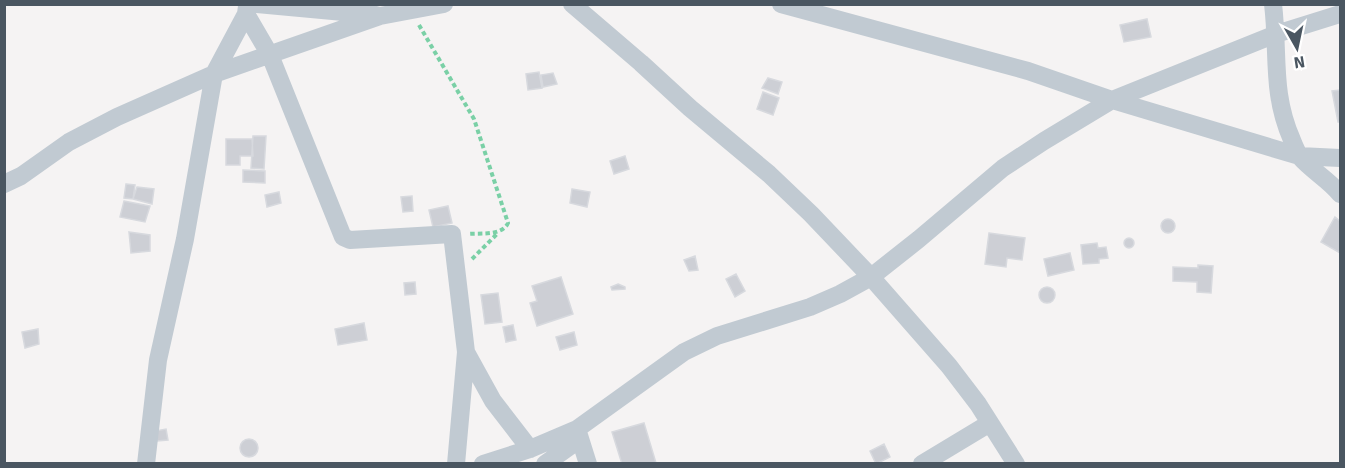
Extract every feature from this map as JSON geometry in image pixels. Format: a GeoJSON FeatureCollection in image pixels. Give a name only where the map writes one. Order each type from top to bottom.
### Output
{"type":"FeatureCollection","features":[{"type":"Feature","properties":{"kind":"street"},"geometry":{"type":"LineString","coordinates":[[250,8],[380,16],[444,4]]}},
{"type":"Feature","properties":{"kind":"street"},"geometry":{"type":"LineString","coordinates":[[573,4],[690,108],[769,174],[811,214],[871,277],[949,366],[1017,464]]}},
{"type":"Feature","properties":{"kind":"street"},"geometry":{"type":"LineString","coordinates":[[781,4],[1028,71],[1112,100],[1299,156],[1341,158]]}},
{"type":"Feature","properties":{"kind":"street"},"geometry":{"type":"LineString","coordinates":[[1273,4],[1277,94],[1286,126],[1299,156],[1341,194]]}},
{"type":"Feature","properties":{"kind":"street"},"geometry":{"type":"LineString","coordinates":[[250,8],[343,237],[350,240],[452,234],[466,352],[456,464]]}},
{"type":"Feature","properties":{"kind":"street"},"geometry":{"type":"LineString","coordinates":[[146,464],[159,360],[185,239],[214,74],[250,8]]}},
{"type":"Feature","properties":{"kind":"street"},"geometry":{"type":"LineString","coordinates":[[545,464],[578,434],[684,352],[734,330],[810,307],[871,277],[1003,168],[1112,100],[1276,34],[1341,14]]}},
{"type":"Feature","properties":{"kind":"street"},"geometry":{"type":"LineString","coordinates":[[4,184],[21,176],[69,142],[117,117],[214,74],[380,16]]}},
{"type":"Feature","properties":{"kind":"street"},"geometry":{"type":"LineString","coordinates":[[466,352],[493,401],[530,449]]}},
{"type":"Feature","properties":{"kind":"street"},"geometry":{"type":"LineString","coordinates":[[922,464],[990,423]]}},
{"type":"Feature","properties":{"kind":"street"},"geometry":{"type":"LineString","coordinates":[[483,464],[578,434]]}},
{"type":"Feature","properties":{"kind":"street"},"geometry":{"type":"LineString","coordinates":[[578,434],[588,464]]}},
{"type":"Feature","properties":{"kind":"path"},"geometry":{"type":"LineString","coordinates":[[411,12],[474,119],[508,224],[457,275]]}},
{"type":"Feature","properties":{"kind":"path"},"geometry":{"type":"LineString","coordinates":[[452,234],[499,232]]}},
{"type":"Feature","properties":{"kind":"building"},"geometry":{"type":"Polygon","coordinates":[[[1147,19],[1151,37],[1124,42],[1120,25],[1147,19]]]}},
{"type":"Feature","properties":{"kind":"building"},"geometry":{"type":"Polygon","coordinates":[[[539,72],[542,88],[528,90],[526,74],[539,72]]]}},
{"type":"Feature","properties":{"kind":"building"},"geometry":{"type":"Polygon","coordinates":[[[553,73],[557,84],[543,87],[541,75],[553,73]]]}},
{"type":"Feature","properties":{"kind":"building"},"geometry":{"type":"Polygon","coordinates":[[[768,78],[782,82],[778,94],[762,88],[768,78]]]}},
{"type":"Feature","properties":{"kind":"building"},"geometry":{"type":"Polygon","coordinates":[[[1340,90],[1340,122],[1338,122],[1332,91],[1340,90]]]}},
{"type":"Feature","properties":{"kind":"building"},"geometry":{"type":"Polygon","coordinates":[[[763,92],[779,98],[773,115],[757,109],[763,92]]]}},
{"type":"Feature","properties":{"kind":"building"},"geometry":{"type":"Polygon","coordinates":[[[253,136],[266,136],[264,169],[251,168],[253,136]]]}},
{"type":"Feature","properties":{"kind":"building"},"geometry":{"type":"Polygon","coordinates":[[[226,139],[252,139],[253,156],[240,156],[240,165],[226,165],[226,139]]]}},
{"type":"Feature","properties":{"kind":"building"},"geometry":{"type":"Polygon","coordinates":[[[625,156],[629,169],[614,174],[610,161],[625,156]]]}},
{"type":"Feature","properties":{"kind":"building"},"geometry":{"type":"Polygon","coordinates":[[[243,170],[265,171],[265,183],[243,182],[243,170]]]}},
{"type":"Feature","properties":{"kind":"building"},"geometry":{"type":"Polygon","coordinates":[[[126,184],[135,185],[133,199],[124,198],[126,184]]]}},
{"type":"Feature","properties":{"kind":"building"},"geometry":{"type":"Polygon","coordinates":[[[137,187],[154,189],[152,204],[133,199],[137,187]]]}},
{"type":"Feature","properties":{"kind":"building"},"geometry":{"type":"Polygon","coordinates":[[[572,189],[590,192],[587,207],[570,203],[572,189]]]}},
{"type":"Feature","properties":{"kind":"building"},"geometry":{"type":"Polygon","coordinates":[[[279,192],[281,203],[267,207],[265,195],[279,192]]]}},
{"type":"Feature","properties":{"kind":"building"},"geometry":{"type":"Polygon","coordinates":[[[412,196],[413,211],[403,212],[401,197],[412,196]]]}},
{"type":"Feature","properties":{"kind":"building"},"geometry":{"type":"Polygon","coordinates":[[[124,201],[150,206],[145,222],[120,217],[124,201]]]}},
{"type":"Feature","properties":{"kind":"building"},"geometry":{"type":"Polygon","coordinates":[[[448,206],[452,223],[433,227],[429,210],[448,206]]]}},
{"type":"Feature","properties":{"kind":"building"},"geometry":{"type":"Polygon","coordinates":[[[1335,217],[1340,221],[1340,253],[1321,242],[1335,217]]]}},
{"type":"Feature","properties":{"kind":"building"},"geometry":{"type":"Polygon","coordinates":[[[1165,219],[1171,219],[1175,226],[1171,233],[1165,233],[1161,229],[1161,223],[1165,219]]]}},
{"type":"Feature","properties":{"kind":"building"},"geometry":{"type":"Polygon","coordinates":[[[129,232],[150,235],[150,251],[131,253],[129,232]]]}},
{"type":"Feature","properties":{"kind":"building"},"geometry":{"type":"Polygon","coordinates":[[[989,233],[1025,238],[1022,260],[1007,258],[1006,267],[985,264],[989,233]]]}},
{"type":"Feature","properties":{"kind":"building"},"geometry":{"type":"Polygon","coordinates":[[[1129,238],[1133,239],[1133,247],[1129,248],[1125,247],[1124,243],[1125,239],[1129,238]]]}},
{"type":"Feature","properties":{"kind":"building"},"geometry":{"type":"Polygon","coordinates":[[[1097,243],[1098,248],[1106,247],[1108,258],[1099,259],[1099,263],[1083,264],[1081,245],[1097,243]]]}},
{"type":"Feature","properties":{"kind":"building"},"geometry":{"type":"Polygon","coordinates":[[[1070,253],[1074,270],[1048,276],[1044,259],[1070,253]]]}},
{"type":"Feature","properties":{"kind":"building"},"geometry":{"type":"Polygon","coordinates":[[[695,256],[698,270],[689,271],[684,260],[695,256]]]}},
{"type":"Feature","properties":{"kind":"building"},"geometry":{"type":"Polygon","coordinates":[[[1198,265],[1213,266],[1211,293],[1197,292],[1197,282],[1173,281],[1173,267],[1198,268],[1198,265]]]}},
{"type":"Feature","properties":{"kind":"building"},"geometry":{"type":"Polygon","coordinates":[[[736,274],[745,291],[735,297],[726,279],[736,274]]]}},
{"type":"Feature","properties":{"kind":"building"},"geometry":{"type":"Polygon","coordinates":[[[561,277],[573,314],[537,326],[530,303],[537,301],[532,286],[561,277]]]}},
{"type":"Feature","properties":{"kind":"building"},"geometry":{"type":"Polygon","coordinates":[[[415,282],[416,294],[405,295],[404,283],[415,282]]]}},
{"type":"Feature","properties":{"kind":"building"},"geometry":{"type":"Polygon","coordinates":[[[618,284],[625,289],[612,290],[611,287],[618,284]]]}},
{"type":"Feature","properties":{"kind":"building"},"geometry":{"type":"Polygon","coordinates":[[[1047,287],[1055,295],[1047,303],[1039,295],[1047,287]]]}},
{"type":"Feature","properties":{"kind":"building"},"geometry":{"type":"Polygon","coordinates":[[[498,293],[502,322],[485,324],[481,295],[498,293]]]}},
{"type":"Feature","properties":{"kind":"building"},"geometry":{"type":"Polygon","coordinates":[[[364,323],[367,340],[338,345],[335,329],[364,323]]]}},
{"type":"Feature","properties":{"kind":"building"},"geometry":{"type":"Polygon","coordinates":[[[513,325],[516,340],[506,342],[503,327],[513,325]]]}},
{"type":"Feature","properties":{"kind":"building"},"geometry":{"type":"Polygon","coordinates":[[[38,329],[39,344],[25,348],[22,332],[38,329]]]}},
{"type":"Feature","properties":{"kind":"building"},"geometry":{"type":"Polygon","coordinates":[[[574,332],[577,345],[560,350],[556,337],[574,332]]]}},
{"type":"Feature","properties":{"kind":"building"},"geometry":{"type":"Polygon","coordinates":[[[644,423],[656,463],[622,464],[612,432],[644,423]]]}},
{"type":"Feature","properties":{"kind":"building"},"geometry":{"type":"Polygon","coordinates":[[[166,429],[168,440],[157,441],[155,431],[166,429]]]}},
{"type":"Feature","properties":{"kind":"building"},"geometry":{"type":"Polygon","coordinates":[[[249,439],[255,442],[258,448],[255,454],[249,457],[243,454],[240,448],[243,442],[249,439]]]}},
{"type":"Feature","properties":{"kind":"building"},"geometry":{"type":"Polygon","coordinates":[[[884,444],[890,457],[876,464],[870,451],[884,444]]]}}]}
